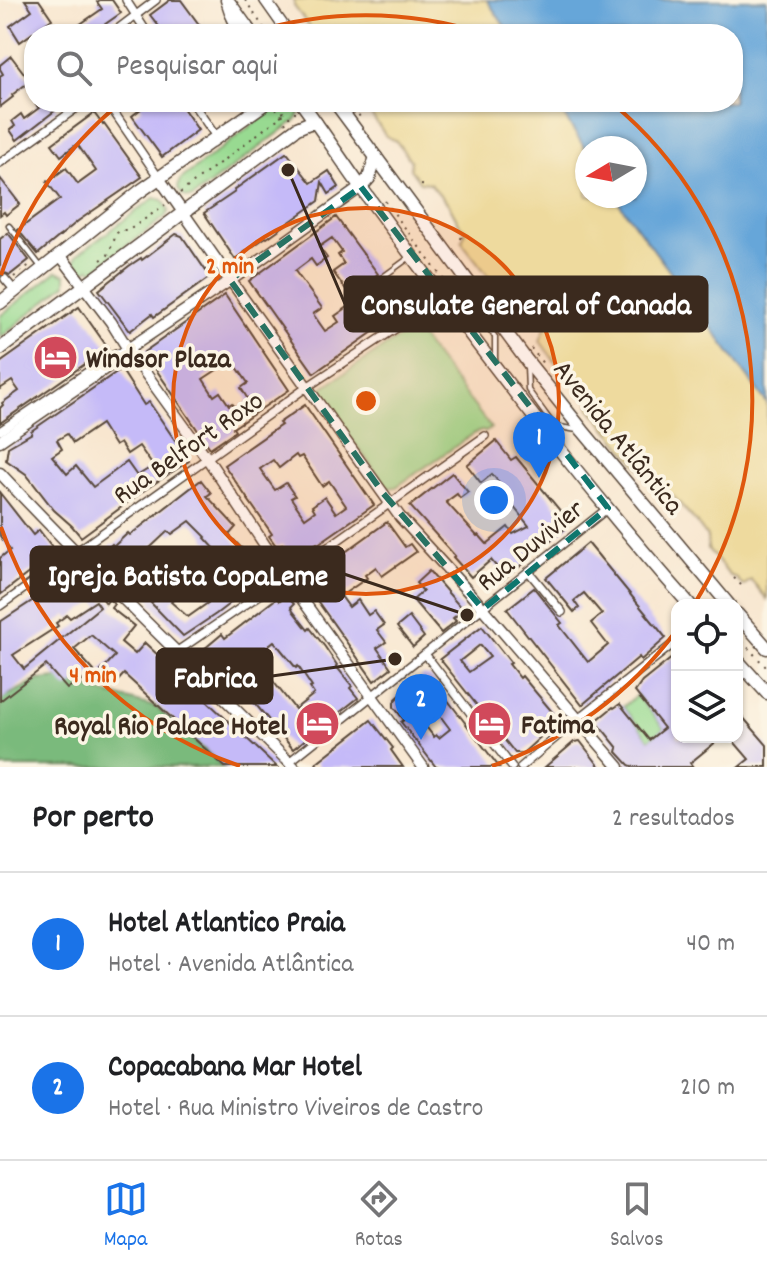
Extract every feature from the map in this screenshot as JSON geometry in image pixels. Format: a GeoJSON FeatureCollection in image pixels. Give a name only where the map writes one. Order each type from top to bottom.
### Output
{"type":"FeatureCollection","features":[{"type":"Feature","properties":{"kind":"highway"},"geometry":{"type":"LineString","coordinates":[[228,0],[236,24]]}},
{"type":"Feature","properties":{"kind":"highway"},"geometry":{"type":"LineString","coordinates":[[0,303],[9,284],[60,255],[159,178],[253,112]]}},
{"type":"Feature","properties":{"kind":"highway","name":"Avenida Atlântica"},"geometry":{"type":"LineString","coordinates":[[308,112],[495,365],[685,599]]}},
{"type":"Feature","properties":{"kind":"highway","name":"Avenida Atlântica"},"geometry":{"type":"LineString","coordinates":[[346,112],[527,361],[715,588],[720,599]]}},
{"type":"Feature","properties":{"kind":"highway"},"geometry":{"type":"LineString","coordinates":[[0,349],[292,132],[309,123],[316,123]]}},
{"type":"Feature","properties":{"kind":"highway"},"geometry":{"type":"LineString","coordinates":[[361,187],[369,178],[376,157]]}},
{"type":"Feature","properties":{"kind":"highway"},"geometry":{"type":"LineString","coordinates":[[743,621],[767,648]]}},
{"type":"Feature","properties":{"kind":"highway"},"geometry":{"type":"LineString","coordinates":[[743,667],[767,693]]}},
{"type":"Feature","properties":{"kind":"main road"},"geometry":{"type":"LineString","coordinates":[[228,0],[246,24]]}},
{"type":"Feature","properties":{"kind":"main road"},"geometry":{"type":"LineString","coordinates":[[265,0],[282,24]]}},
{"type":"Feature","properties":{"kind":"main road"},"geometry":{"type":"LineString","coordinates":[[159,178],[390,503],[619,767]]}},
{"type":"Feature","properties":{"kind":"main road"},"geometry":{"type":"LineString","coordinates":[[0,441],[361,187]]}},
{"type":"Feature","properties":{"kind":"main road"},"geometry":{"type":"LineString","coordinates":[[60,255],[85,285],[207,458],[286,577],[423,767]]}},
{"type":"Feature","properties":{"kind":"main road"},"geometry":{"type":"LineString","coordinates":[[0,473],[75,553],[291,765]]}},
{"type":"Feature","properties":{"kind":"street"},"geometry":{"type":"LineString","coordinates":[[126,0],[142,24]]}},
{"type":"Feature","properties":{"kind":"street"},"geometry":{"type":"LineString","coordinates":[[124,24],[156,0]]}},
{"type":"Feature","properties":{"kind":"street"},"geometry":{"type":"LineString","coordinates":[[0,163],[71,112]]}},
{"type":"Feature","properties":{"kind":"street"},"geometry":{"type":"LineString","coordinates":[[114,112],[159,178]]}},
{"type":"Feature","properties":{"kind":"street"},"geometry":{"type":"LineString","coordinates":[[199,112],[217,138]]}},
{"type":"Feature","properties":{"kind":"street","name":"Rua Belfort Roxo"},"geometry":{"type":"LineString","coordinates":[[0,606],[307,387],[401,325]]}},
{"type":"Feature","properties":{"kind":"street"},"geometry":{"type":"LineString","coordinates":[[0,431],[111,356],[128,349]]}},
{"type":"Feature","properties":{"kind":"street"},"geometry":{"type":"LineString","coordinates":[[176,652],[485,436]]}},
{"type":"Feature","properties":{"kind":"street","name":"Rua Duvivier"},"geometry":{"type":"LineString","coordinates":[[291,765],[608,508]]}},
{"type":"Feature","properties":{"kind":"street"},"geometry":{"type":"LineString","coordinates":[[529,572],[562,612]]}},
{"type":"Feature","properties":{"kind":"street"},"geometry":{"type":"LineString","coordinates":[[521,767],[671,646]]}},
{"type":"Feature","properties":{"kind":"street"},"geometry":{"type":"LineString","coordinates":[[425,654],[512,767]]}},
{"type":"Feature","properties":{"kind":"lane"},"geometry":{"type":"LineString","coordinates":[[9,226],[40,264]]}},
{"type":"Feature","properties":{"kind":"lane"},"geometry":{"type":"LineString","coordinates":[[357,296],[412,256]]}},
{"type":"Feature","properties":{"kind":"lane"},"geometry":{"type":"LineString","coordinates":[[438,291],[466,298],[472,303],[491,329],[496,345],[495,365]]}},
{"type":"Feature","properties":{"kind":"lane"},"geometry":{"type":"LineString","coordinates":[[527,361],[528,390],[552,423],[583,431]]}},
{"type":"Feature","properties":{"kind":"lane"},"geometry":{"type":"LineString","coordinates":[[743,676],[748,672]]}},
{"type":"Feature","properties":{"kind":"path"},"geometry":{"type":"LineString","coordinates":[[245,0],[261,24]]}},
{"type":"Feature","properties":{"kind":"path"},"geometry":{"type":"LineString","coordinates":[[272,112],[292,132]]}},
{"type":"Feature","properties":{"kind":"path"},"geometry":{"type":"LineString","coordinates":[[350,112],[366,126]]}},
{"type":"Feature","properties":{"kind":"path"},"geometry":{"type":"LineString","coordinates":[[421,185],[428,186]]}},
{"type":"Feature","properties":{"kind":"path"},"geometry":{"type":"LineString","coordinates":[[381,204],[385,201],[454,295]]}},
{"type":"Feature","properties":{"kind":"path"},"geometry":{"type":"LineString","coordinates":[[9,284],[40,264]]}},
{"type":"Feature","properties":{"kind":"path"},"geometry":{"type":"LineString","coordinates":[[529,345],[547,369]]}},
{"type":"Feature","properties":{"kind":"path"},"geometry":{"type":"LineString","coordinates":[[588,405],[589,397]]}},
{"type":"Feature","properties":{"kind":"path"},"geometry":{"type":"LineString","coordinates":[[664,497],[669,497]]}},
{"type":"Feature","properties":{"kind":"path"},"geometry":{"type":"LineString","coordinates":[[734,578],[741,585]]}},
{"type":"Feature","properties":{"kind":"path"},"geometry":{"type":"LineString","coordinates":[[743,642],[767,668]]}},
{"type":"Feature","properties":{"kind":"highlighted area"},"geometry":{"type":"Polygon","coordinates":[[[361,187],[608,508],[483,609],[383,493],[230,280],[361,187]]]}},
{"type":"Feature","properties":{"kind":"green space"},"geometry":{"type":"Polygon","coordinates":[[[269,112],[300,112],[296,120],[193,197],[182,194],[178,188],[180,180],[269,112]]]}},
{"type":"Feature","properties":{"kind":"green space"},"geometry":{"type":"Polygon","coordinates":[[[154,198],[163,200],[169,211],[165,217],[93,271],[90,268],[86,271],[78,269],[75,261],[77,255],[154,198]]]}},
{"type":"Feature","properties":{"kind":"green space"},"geometry":{"type":"Polygon","coordinates":[[[57,271],[66,275],[66,284],[0,338],[0,316],[57,271]]]}},
{"type":"Feature","properties":{"kind":"green space"},"geometry":{"type":"Polygon","coordinates":[[[409,322],[491,428],[475,433],[396,487],[388,488],[319,393],[404,334],[409,322]]]}},
{"type":"Feature","properties":{"kind":"green space"},"geometry":{"type":"Polygon","coordinates":[[[58,678],[156,707],[224,767],[0,767],[0,699],[38,680],[58,678]]]}},
{"type":"Feature","properties":{"kind":"green space"},"geometry":{"type":"Polygon","coordinates":[[[637,695],[664,728],[649,740],[623,707],[637,695]]]}},
{"type":"Feature","properties":{"kind":"sand"},"geometry":{"type":"Polygon","coordinates":[[[294,0],[487,0],[503,24],[307,24],[294,6],[294,0]]]}},
{"type":"Feature","properties":{"kind":"sand"},"geometry":{"type":"Polygon","coordinates":[[[369,112],[562,112],[577,136],[575,208],[623,208],[767,403],[767,599],[751,580],[743,586],[729,575],[708,549],[707,537],[697,523],[672,495],[663,495],[655,487],[590,408],[590,394],[575,373],[558,366],[540,341],[550,315],[519,315],[464,245],[462,241],[466,230],[461,227],[448,203],[430,183],[420,182],[410,169],[411,161],[396,141],[386,136],[369,112]]]}},
{"type":"Feature","properties":{"kind":"water"},"geometry":{"type":"Polygon","coordinates":[[[487,0],[767,0],[767,403],[623,208],[647,208],[647,136],[577,136],[562,112],[743,112],[743,24],[503,24],[487,0]]]}},
{"type":"Feature","properties":{"kind":"building"},"geometry":{"type":"Polygon","coordinates":[[[25,0],[39,0],[52,19],[45,24],[24,24],[24,39],[20,42],[10,26],[32,10],[25,0]]]}},
{"type":"Feature","properties":{"kind":"building"},"geometry":{"type":"Polygon","coordinates":[[[112,0],[121,13],[105,24],[80,24],[102,9],[97,2],[112,0]]]}},
{"type":"Feature","properties":{"kind":"building"},"geometry":{"type":"Polygon","coordinates":[[[170,0],[181,0],[199,24],[157,24],[150,15],[170,0]]]}},
{"type":"Feature","properties":{"kind":"building"},"geometry":{"type":"Polygon","coordinates":[[[11,56],[24,73],[24,86],[0,107],[0,76],[3,74],[0,65],[11,56]]]}},
{"type":"Feature","properties":{"kind":"building"},"geometry":{"type":"Polygon","coordinates":[[[34,112],[53,112],[17,140],[10,130],[15,126],[12,121],[21,114],[24,119],[34,112]]]}},
{"type":"Feature","properties":{"kind":"building"},"geometry":{"type":"Polygon","coordinates":[[[137,112],[186,112],[198,130],[162,157],[132,116],[137,112]]]}},
{"type":"Feature","properties":{"kind":"building"},"geometry":{"type":"Polygon","coordinates":[[[94,113],[142,177],[78,221],[38,254],[18,230],[60,199],[47,182],[66,168],[78,184],[96,171],[77,144],[61,156],[52,144],[94,113]]]}},
{"type":"Feature","properties":{"kind":"building"},"geometry":{"type":"Polygon","coordinates":[[[286,153],[311,183],[329,171],[339,187],[329,194],[322,182],[319,201],[235,259],[204,213],[286,153]]]}},
{"type":"Feature","properties":{"kind":"building"},"geometry":{"type":"Polygon","coordinates":[[[0,178],[20,204],[6,215],[4,212],[0,215],[0,178]]]}},
{"type":"Feature","properties":{"kind":"building"},"geometry":{"type":"Polygon","coordinates":[[[336,217],[378,274],[354,292],[353,298],[359,300],[384,283],[403,311],[314,373],[249,281],[336,217]],[[332,238],[319,247],[327,258],[316,266],[311,259],[295,271],[322,308],[313,314],[325,331],[339,322],[335,316],[355,302],[333,272],[344,264],[338,255],[342,252],[332,238]]]}},
{"type":"Feature","properties":{"kind":"building"},"geometry":{"type":"Polygon","coordinates":[[[8,233],[29,260],[10,275],[0,275],[0,239],[8,233]]]}},
{"type":"Feature","properties":{"kind":"building"},"geometry":{"type":"Polygon","coordinates":[[[176,234],[182,236],[210,277],[130,331],[99,290],[176,234]]]}},
{"type":"Feature","properties":{"kind":"building"},"geometry":{"type":"Polygon","coordinates":[[[225,295],[289,390],[233,428],[235,431],[210,448],[144,352],[225,295]],[[232,360],[203,379],[214,396],[220,392],[237,410],[249,401],[241,388],[248,383],[232,360]]]}},
{"type":"Feature","properties":{"kind":"building"},"geometry":{"type":"Polygon","coordinates":[[[79,307],[108,348],[0,423],[2,403],[19,391],[12,381],[0,389],[0,363],[79,307]]]}},
{"type":"Feature","properties":{"kind":"building"},"geometry":{"type":"Polygon","coordinates":[[[121,369],[144,405],[149,402],[189,461],[81,537],[54,510],[26,474],[6,460],[8,447],[121,369]],[[101,424],[73,443],[67,434],[57,440],[62,449],[52,456],[67,474],[76,466],[93,487],[127,462],[137,476],[153,466],[139,446],[127,454],[120,443],[115,446],[101,424]]]}},
{"type":"Feature","properties":{"kind":"building"},"geometry":{"type":"Polygon","coordinates":[[[305,405],[374,505],[293,560],[282,544],[277,547],[269,536],[272,534],[224,465],[281,425],[279,423],[305,405]],[[296,455],[279,468],[273,460],[260,469],[275,490],[286,483],[295,496],[291,498],[305,518],[315,511],[312,506],[325,497],[336,513],[346,506],[329,481],[322,486],[302,456],[298,458],[296,455]]]}},
{"type":"Feature","properties":{"kind":"building"},"geometry":{"type":"Polygon","coordinates":[[[496,441],[511,460],[516,457],[571,524],[546,544],[527,553],[531,558],[502,580],[497,573],[500,571],[491,560],[471,577],[410,506],[452,473],[468,492],[460,498],[457,494],[446,502],[487,544],[508,527],[513,534],[529,526],[492,474],[481,483],[467,465],[496,441]]]}},
{"type":"Feature","properties":{"kind":"building"},"geometry":{"type":"Polygon","coordinates":[[[201,480],[211,493],[207,496],[236,527],[229,535],[247,554],[252,551],[262,559],[274,575],[261,585],[259,581],[183,636],[151,603],[153,601],[133,584],[148,566],[168,583],[172,579],[183,589],[171,602],[188,617],[212,600],[208,594],[224,581],[204,561],[216,550],[206,537],[190,521],[172,534],[168,531],[134,563],[131,559],[118,571],[102,554],[201,480]]]}},
{"type":"Feature","properties":{"kind":"building"},"geometry":{"type":"Polygon","coordinates":[[[0,493],[33,535],[39,530],[56,552],[0,595],[0,558],[10,550],[0,536],[0,493]]]}},
{"type":"Feature","properties":{"kind":"building"},"geometry":{"type":"Polygon","coordinates":[[[387,522],[405,547],[410,544],[416,552],[382,576],[376,567],[365,575],[367,578],[341,596],[349,607],[358,600],[368,615],[374,611],[384,625],[377,630],[386,642],[377,648],[391,668],[374,681],[304,582],[387,522]]]}},
{"type":"Feature","properties":{"kind":"building"},"geometry":{"type":"Polygon","coordinates":[[[588,543],[666,638],[582,705],[507,609],[534,588],[588,662],[608,645],[591,623],[602,614],[584,593],[574,601],[579,608],[574,612],[546,578],[588,543]]]}},
{"type":"Feature","properties":{"kind":"building"},"geometry":{"type":"Polygon","coordinates":[[[77,565],[106,603],[109,599],[114,604],[111,608],[134,626],[121,642],[135,654],[145,643],[277,767],[225,767],[124,674],[115,684],[101,671],[115,656],[91,635],[74,649],[94,671],[81,682],[79,680],[67,689],[46,665],[0,701],[0,622],[77,565]],[[96,601],[70,618],[67,615],[56,623],[58,626],[13,655],[24,669],[100,607],[96,601]]]}},
{"type":"Feature","properties":{"kind":"building"},"geometry":{"type":"Polygon","coordinates":[[[429,571],[463,610],[453,618],[456,621],[441,633],[413,600],[423,591],[416,583],[429,571]]]}},
{"type":"Feature","properties":{"kind":"building"},"geometry":{"type":"Polygon","coordinates":[[[286,595],[294,604],[291,607],[293,611],[325,647],[358,698],[293,749],[237,682],[232,686],[203,650],[222,634],[225,638],[277,598],[279,601],[286,595]],[[274,641],[254,657],[295,709],[314,694],[298,666],[296,668],[274,641]]]}},
{"type":"Feature","properties":{"kind":"building"},"geometry":{"type":"Polygon","coordinates":[[[409,617],[424,637],[413,647],[397,627],[409,617]]]}},
{"type":"Feature","properties":{"kind":"building"},"geometry":{"type":"Polygon","coordinates":[[[482,626],[520,678],[522,676],[559,720],[523,753],[515,753],[440,659],[482,626]],[[480,645],[460,661],[469,672],[490,657],[480,645]]]}},
{"type":"Feature","properties":{"kind":"building"},"geometry":{"type":"Polygon","coordinates":[[[671,659],[671,743],[715,743],[690,763],[693,767],[629,765],[596,721],[620,704],[649,740],[664,728],[635,692],[642,682],[671,659]]]}},
{"type":"Feature","properties":{"kind":"building"},"geometry":{"type":"Polygon","coordinates":[[[423,675],[430,677],[499,767],[436,767],[401,722],[404,720],[394,707],[396,699],[423,675]],[[438,713],[424,724],[434,737],[439,738],[450,729],[438,713]]]}},
{"type":"Feature","properties":{"kind":"building"},"geometry":{"type":"Polygon","coordinates":[[[743,717],[767,745],[767,767],[739,767],[749,759],[735,743],[743,743],[743,717]]]}},
{"type":"Feature","properties":{"kind":"building"},"geometry":{"type":"Polygon","coordinates":[[[371,720],[393,748],[391,750],[403,767],[319,767],[316,763],[371,720]]]}},
{"type":"Feature","properties":{"kind":"building"},"geometry":{"type":"Polygon","coordinates":[[[580,741],[600,767],[545,767],[574,742],[580,741]]]}},
{"type":"Feature","properties":{"kind":"place","name":"Consulate General of Canada"},"geometry":{"type":"Point","coordinates":[288,170]}},
{"type":"Feature","properties":{"kind":"place","name":"Windsor Plaza"},"geometry":{"type":"Point","coordinates":[55,357]}},
{"type":"Feature","properties":{"kind":"place","name":"Hotel Atlantico Praia"},"geometry":{"type":"Point","coordinates":[539,478]}},
{"type":"Feature","properties":{"kind":"place","name":"Igreja Batista CopaLeme"},"geometry":{"type":"Point","coordinates":[467,615]}},
{"type":"Feature","properties":{"kind":"place","name":"Fabrica"},"geometry":{"type":"Point","coordinates":[395,659]}},
{"type":"Feature","properties":{"kind":"place","name":"Fatima"},"geometry":{"type":"Point","coordinates":[490,723]}},
{"type":"Feature","properties":{"kind":"place","name":"Royal Rio Palace Hotel"},"geometry":{"type":"Point","coordinates":[318,724]}},
{"type":"Feature","properties":{"kind":"place","name":"Copacabana Mar Hotel"},"geometry":{"type":"Point","coordinates":[421,740]}}]}
